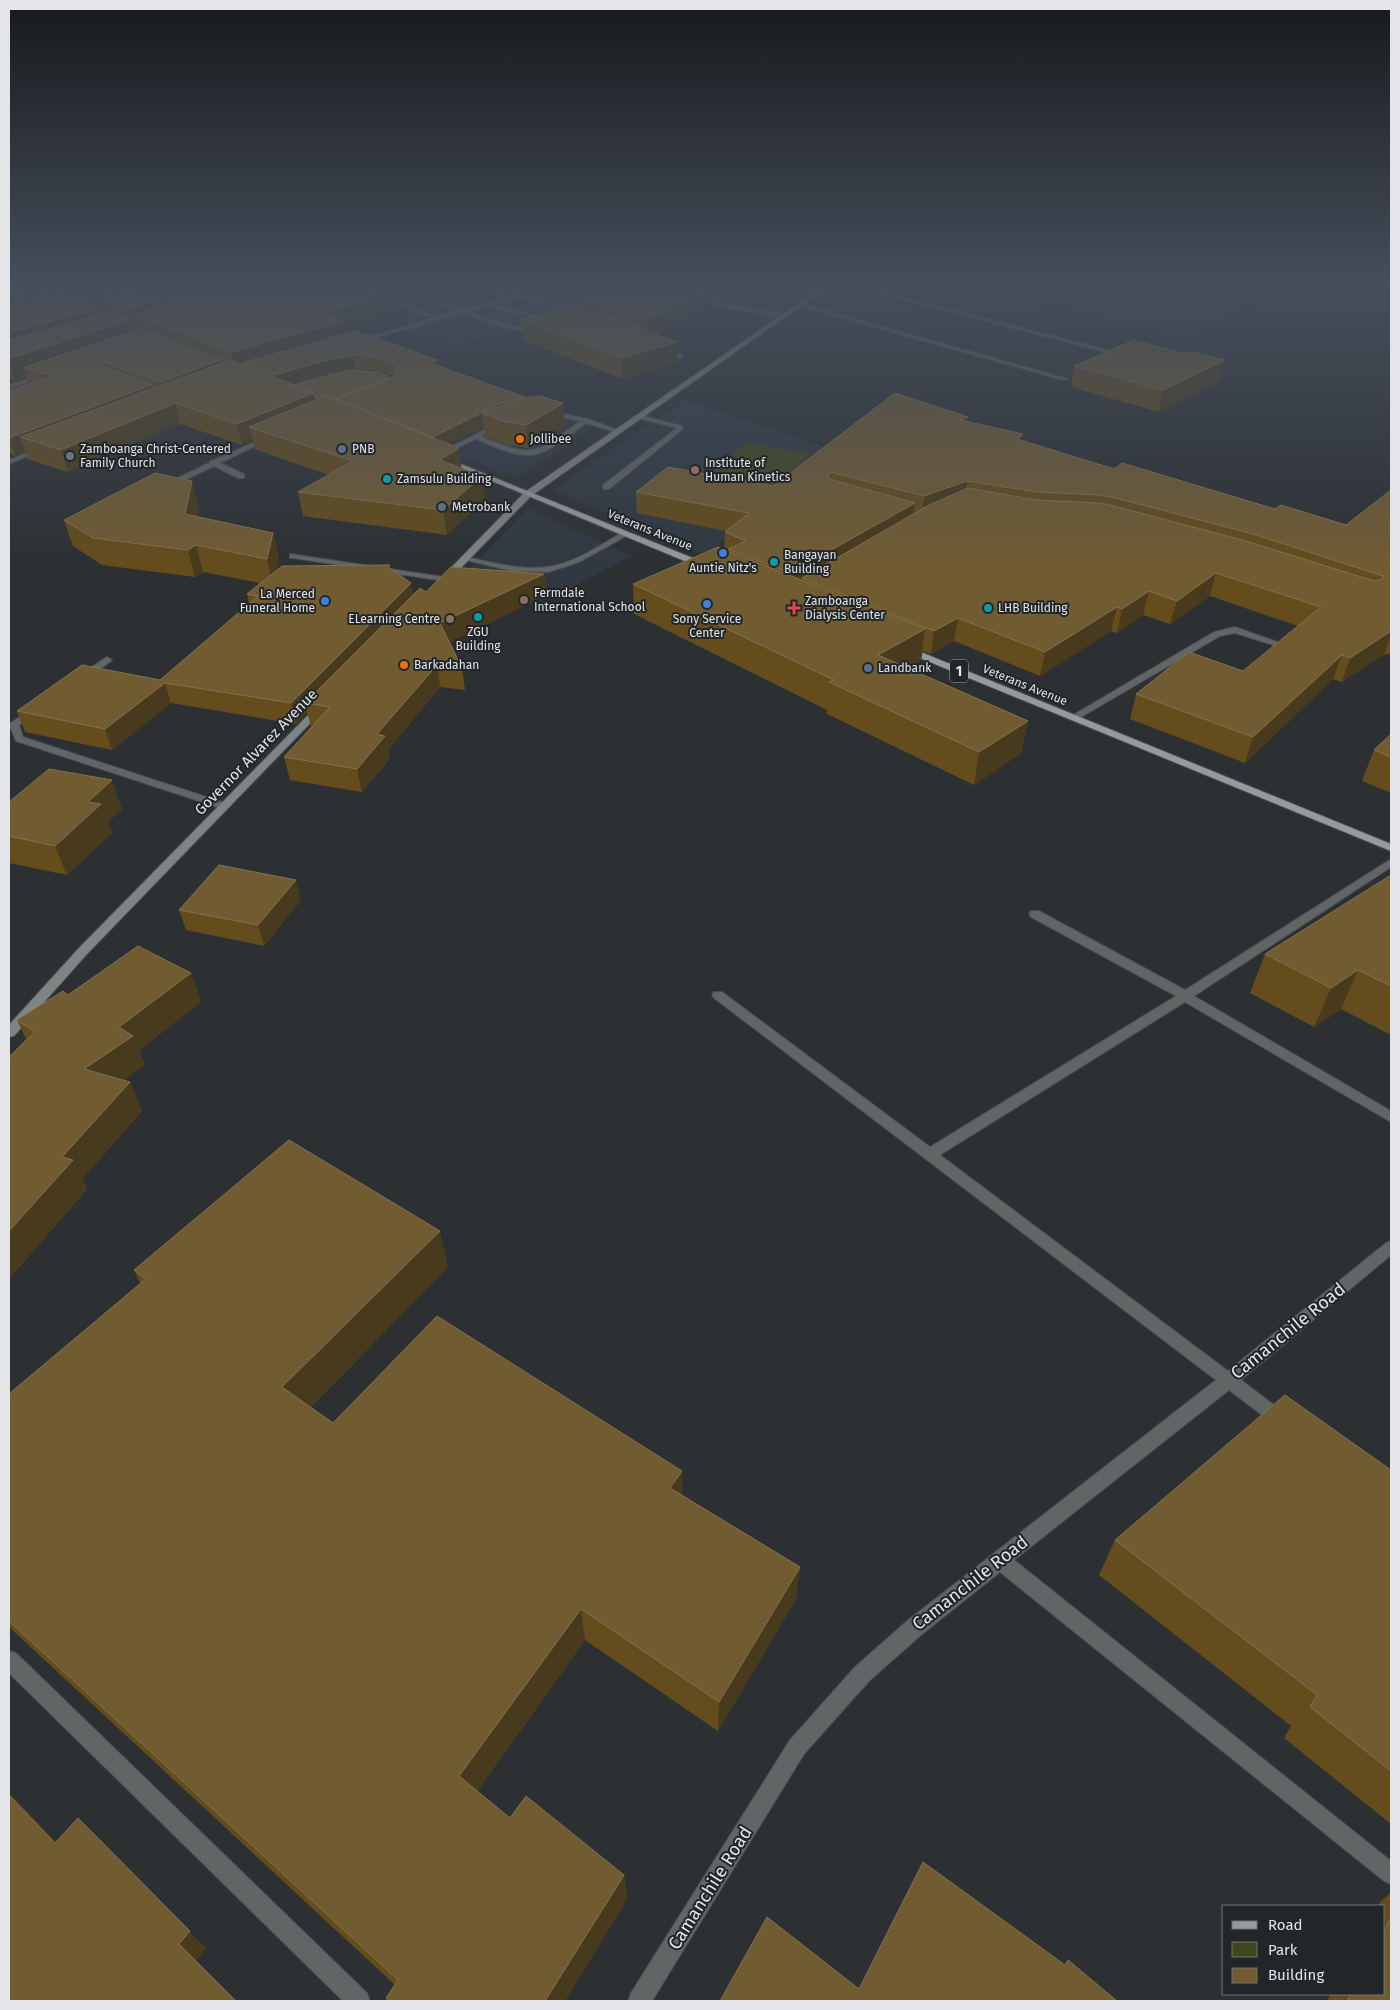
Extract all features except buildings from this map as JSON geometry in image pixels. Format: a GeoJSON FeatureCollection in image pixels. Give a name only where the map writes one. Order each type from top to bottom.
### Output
{"type":"FeatureCollection","features":[{"type":"Feature","properties":{"kind":"main road"},"geometry":{"type":"LineString","coordinates":[[441,583],[528,494],[694,379]]}},
{"type":"Feature","properties":{"kind":"main road","name":"Veterans Avenue"},"geometry":{"type":"LineString","coordinates":[[435,456],[708,568]]}},
{"type":"Feature","properties":{"kind":"main road","name":"Veterans Avenue"},"geometry":{"type":"LineString","coordinates":[[900,647],[1391,848]]}},
{"type":"Feature","properties":{"kind":"main road","name":"Governor Alvarez Avenue"},"geometry":{"type":"LineString","coordinates":[[9,1033],[83,952],[327,700]]}},
{"type":"Feature","properties":{"kind":"street"},"geometry":{"type":"LineString","coordinates":[[9,387],[34,379]]}},
{"type":"Feature","properties":{"kind":"street"},"geometry":{"type":"LineString","coordinates":[[544,414],[566,415],[618,431]]}},
{"type":"Feature","properties":{"kind":"street"},"geometry":{"type":"LineString","coordinates":[[606,488],[680,429],[680,427],[639,417]]}},
{"type":"Feature","properties":{"kind":"street"},"geometry":{"type":"LineString","coordinates":[[475,436],[518,453],[529,454],[542,452],[586,420]]}},
{"type":"Feature","properties":{"kind":"street"},"geometry":{"type":"LineString","coordinates":[[435,456],[509,421]]}},
{"type":"Feature","properties":{"kind":"street"},"geometry":{"type":"LineString","coordinates":[[158,490],[212,462],[273,436]]}},
{"type":"Feature","properties":{"kind":"street"},"geometry":{"type":"LineString","coordinates":[[9,462],[46,447]]}},
{"type":"Feature","properties":{"kind":"street"},"geometry":{"type":"LineString","coordinates":[[212,462],[241,476]]}},
{"type":"Feature","properties":{"kind":"street"},"geometry":{"type":"LineString","coordinates":[[465,559],[534,570],[548,570],[562,567],[626,534]]}},
{"type":"Feature","properties":{"kind":"street"},"geometry":{"type":"LineString","coordinates":[[293,556],[441,583]]}},
{"type":"Feature","properties":{"kind":"street"},"geometry":{"type":"LineString","coordinates":[[1073,718],[1217,634],[1235,630],[1282,645]]}},
{"type":"Feature","properties":{"kind":"street"},"geometry":{"type":"LineString","coordinates":[[76,681],[107,660]]}},
{"type":"Feature","properties":{"kind":"street"},"geometry":{"type":"LineString","coordinates":[[45,703],[14,724],[19,739],[224,806]]}},
{"type":"Feature","properties":{"kind":"street"},"geometry":{"type":"LineString","coordinates":[[929,1155],[1185,996],[1391,862]]}},
{"type":"Feature","properties":{"kind":"street"},"geometry":{"type":"LineString","coordinates":[[1035,914],[1185,996],[1391,1117]]}},
{"type":"Feature","properties":{"kind":"street"},"geometry":{"type":"LineString","coordinates":[[718,995],[1291,1427]]}},
{"type":"Feature","properties":{"kind":"street","name":"Camanchile Road"},"geometry":{"type":"LineString","coordinates":[[639,2001],[797,1747],[862,1674],[914,1628],[1229,1380],[1391,1247]]}},
{"type":"Feature","properties":{"kind":"street"},"geometry":{"type":"LineString","coordinates":[[1000,1560],[1391,1874]]}},
{"type":"Feature","properties":{"kind":"street"},"geometry":{"type":"LineString","coordinates":[[9,1660],[359,2001]]}},
{"type":"Feature","properties":{"kind":"shaded area","name":"Institute of Human Kinetics"},"geometry":{"type":"Polygon","coordinates":[[[685,400],[833,450],[705,556],[552,490],[685,400]]]}},
{"type":"Feature","properties":{"kind":"shaded area","name":"Jollibee"},"geometry":{"type":"Polygon","coordinates":[[[526,402],[593,427],[518,478],[445,452],[526,402]]]}},
{"type":"Feature","properties":{"kind":"shaded area"},"geometry":{"type":"Polygon","coordinates":[[[528,509],[632,556],[568,589],[460,578],[528,509]]]}},
{"type":"Feature","properties":{"kind":"green space"},"geometry":{"type":"Polygon","coordinates":[[[747,443],[810,454],[754,503],[688,490],[747,443]]]}},
{"type":"Feature","properties":{"kind":"place","name":"Jollibee"},"geometry":{"type":"Point","coordinates":[520,439]}},
{"type":"Feature","properties":{"kind":"place","name":"PNB"},"geometry":{"type":"Point","coordinates":[342,449]}},
{"type":"Feature","properties":{"kind":"place","name":"Zamboanga Christ-Centered Family Church"},"geometry":{"type":"Point","coordinates":[70,456]}},
{"type":"Feature","properties":{"kind":"place","name":"Institute of Human Kinetics"},"geometry":{"type":"Point","coordinates":[695,470]}},
{"type":"Feature","properties":{"kind":"place","name":"Zamsulu Building"},"geometry":{"type":"Point","coordinates":[387,479]}},
{"type":"Feature","properties":{"kind":"place","name":"Metrobank"},"geometry":{"type":"Point","coordinates":[442,507]}},
{"type":"Feature","properties":{"kind":"place","name":"Auntie Nitz's"},"geometry":{"type":"Point","coordinates":[723,553]}},
{"type":"Feature","properties":{"kind":"place","name":"Bangayan Building"},"geometry":{"type":"Point","coordinates":[774,562]}},
{"type":"Feature","properties":{"kind":"place","name":"Fermdale International School"},"geometry":{"type":"Point","coordinates":[524,600]}},
{"type":"Feature","properties":{"kind":"place","name":"La Merced Funeral Home"},"geometry":{"type":"Point","coordinates":[325,601]}},
{"type":"Feature","properties":{"kind":"place","name":"Sony Service Center"},"geometry":{"type":"Point","coordinates":[707,604]}},
{"type":"Feature","properties":{"kind":"place","name":"Zamboanga Dialysis Center"},"geometry":{"type":"Point","coordinates":[794,608]}},
{"type":"Feature","properties":{"kind":"place","name":"LHB Building"},"geometry":{"type":"Point","coordinates":[988,608]}},
{"type":"Feature","properties":{"kind":"place","name":"ZGU Building"},"geometry":{"type":"Point","coordinates":[478,617]}},
{"type":"Feature","properties":{"kind":"place","name":"ELearning Centre"},"geometry":{"type":"Point","coordinates":[450,619]}},
{"type":"Feature","properties":{"kind":"place","name":"Barkadahan"},"geometry":{"type":"Point","coordinates":[404,665]}},
{"type":"Feature","properties":{"kind":"place","name":"Landbank"},"geometry":{"type":"Point","coordinates":[868,668]}}]}
